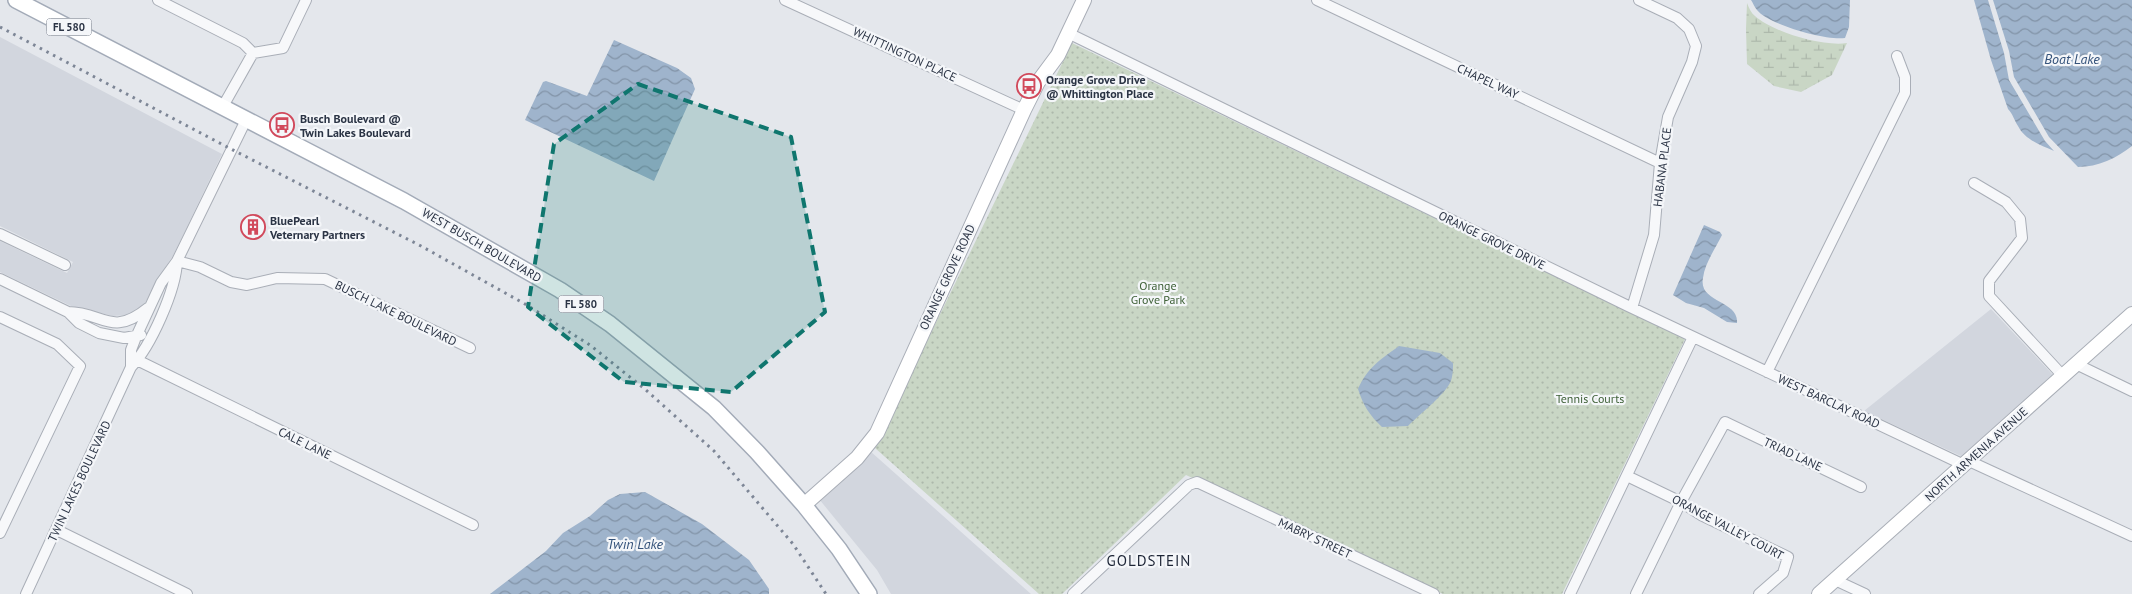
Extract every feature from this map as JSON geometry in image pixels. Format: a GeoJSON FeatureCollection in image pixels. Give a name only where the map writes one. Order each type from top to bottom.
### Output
{"type":"FeatureCollection","features":[{"type":"Feature","properties":{"kind":"main road","name":"WEST BUSCH BOULEVARD"},"geometry":{"type":"LineString","coordinates":[[16,0],[404,201],[560,290],[610,324],[714,408],[758,452],[839,549],[869,594]]}},
{"type":"Feature","properties":{"kind":"street"},"geometry":{"type":"LineString","coordinates":[[158,0],[243,43],[253,53]]}},
{"type":"Feature","properties":{"kind":"street"},"geometry":{"type":"LineString","coordinates":[[253,53],[283,48],[306,0]]}},
{"type":"Feature","properties":{"kind":"street","name":"WHITTINGTON PLACE"},"geometry":{"type":"LineString","coordinates":[[785,0],[1024,110]]}},
{"type":"Feature","properties":{"kind":"street"},"geometry":{"type":"LineString","coordinates":[[1068,33],[1084,0]]}},
{"type":"Feature","properties":{"kind":"street","name":"CHAPEL WAY"},"geometry":{"type":"LineString","coordinates":[[1316,0],[1660,163]]}},
{"type":"Feature","properties":{"kind":"street","name":"HABANA PLACE"},"geometry":{"type":"LineString","coordinates":[[1632,308],[1654,235],[1660,163],[1668,117],[1692,62],[1696,46],[1689,29],[1676,18],[1639,0]]}},
{"type":"Feature","properties":{"kind":"street","name":"ORANGE GROVE ROAD"},"geometry":{"type":"LineString","coordinates":[[804,505],[856,458],[877,433],[1024,110],[1038,82],[1058,55],[1068,33]]}},
{"type":"Feature","properties":{"kind":"street","name":"ORANGE GROVE DRIVE"},"geometry":{"type":"LineString","coordinates":[[1068,33],[1694,337]]}},
{"type":"Feature","properties":{"kind":"street"},"geometry":{"type":"LineString","coordinates":[[222,108],[253,53]]}},
{"type":"Feature","properties":{"kind":"street"},"geometry":{"type":"LineString","coordinates":[[1768,372],[1905,93],[1906,77],[1897,56]]}},
{"type":"Feature","properties":{"kind":"street","name":"TWIN LAKES BOULEVARD"},"geometry":{"type":"LineString","coordinates":[[134,363],[131,350],[136,337],[161,283],[177,261],[246,120]]}},
{"type":"Feature","properties":{"kind":"street"},"geometry":{"type":"LineString","coordinates":[[1974,183],[2006,202],[2020,218],[2022,238],[1989,281],[1989,296],[2063,376]]}},
{"type":"Feature","properties":{"kind":"street"},"geometry":{"type":"LineString","coordinates":[[0,234],[65,265]]}},
{"type":"Feature","properties":{"kind":"street","name":"TWIN LAKES BOULEVARD"},"geometry":{"type":"LineString","coordinates":[[26,594],[134,363],[154,330],[173,288],[177,261]]}},
{"type":"Feature","properties":{"kind":"street","name":"BUSCH LAKE BOULEVARD"},"geometry":{"type":"LineString","coordinates":[[177,261],[200,267],[231,282],[246,285],[277,278],[326,279],[470,348]]}},
{"type":"Feature","properties":{"kind":"street"},"geometry":{"type":"LineString","coordinates":[[0,279],[68,312],[79,323],[99,333],[124,338],[136,337],[154,330]]}},
{"type":"Feature","properties":{"kind":"street"},"geometry":{"type":"LineString","coordinates":[[68,312],[79,312],[104,321],[120,322],[136,318],[150,307]]}},
{"type":"Feature","properties":{"kind":"street","name":"NORTH ARMENIA AVENUE"},"geometry":{"type":"LineString","coordinates":[[1819,594],[2132,314]]}},
{"type":"Feature","properties":{"kind":"street"},"geometry":{"type":"LineString","coordinates":[[0,317],[57,344],[80,366],[0,533]]}},
{"type":"Feature","properties":{"kind":"street"},"geometry":{"type":"LineString","coordinates":[[1570,594],[1694,337]]}},
{"type":"Feature","properties":{"kind":"street","name":"WEST BARCLAY ROAD"},"geometry":{"type":"LineString","coordinates":[[1694,337],[1966,463],[2132,536]]}},
{"type":"Feature","properties":{"kind":"street","name":"CALE LANE"},"geometry":{"type":"LineString","coordinates":[[134,363],[473,525]]}},
{"type":"Feature","properties":{"kind":"street"},"geometry":{"type":"LineString","coordinates":[[2076,364],[2132,391]]}},
{"type":"Feature","properties":{"kind":"street","name":"TRIAD LANE"},"geometry":{"type":"LineString","coordinates":[[1682,502],[1725,422],[1861,486]]}},
{"type":"Feature","properties":{"kind":"street","name":"ORANGE VALLEY COURT"},"geometry":{"type":"LineString","coordinates":[[1627,476],[1682,502],[1701,515],[1788,557],[1783,573],[1759,594]]}},
{"type":"Feature","properties":{"kind":"street","name":"MABRY STREET"},"geometry":{"type":"LineString","coordinates":[[1073,594],[1189,484],[1196,482],[1434,594]]}},
{"type":"Feature","properties":{"kind":"street"},"geometry":{"type":"LineString","coordinates":[[1636,594],[1682,502]]}},
{"type":"Feature","properties":{"kind":"street"},"geometry":{"type":"LineString","coordinates":[[57,530],[187,594]]}},
{"type":"Feature","properties":{"kind":"street"},"geometry":{"type":"LineString","coordinates":[[1835,580],[1865,594]]}},
{"type":"Feature","properties":{"kind":"highlighted area"},"geometry":{"type":"Polygon","coordinates":[[[638,84],[791,137],[825,312],[731,392],[624,382],[528,307],[554,144],[638,84]]]}},
{"type":"Feature","properties":{"kind":"shaded area"},"geometry":{"type":"Polygon","coordinates":[[[0,37],[222,154],[174,254],[145,303],[134,312],[127,315],[113,316],[71,306],[0,272],[0,241],[67,273],[73,262],[0,226],[0,37]]]}},
{"type":"Feature","properties":{"kind":"shaded area"},"geometry":{"type":"Polygon","coordinates":[[[1991,309],[2054,376],[1968,453],[1966,452],[1963,457],[1864,411],[1991,309]]]}},
{"type":"Feature","properties":{"kind":"shaded area"},"geometry":{"type":"Polygon","coordinates":[[[870,451],[1031,594],[891,594],[877,570],[819,499],[870,451]]]}},
{"type":"Feature","properties":{"kind":"green space"},"geometry":{"type":"Polygon","coordinates":[[[1747,3],[1755,16],[1786,33],[1825,43],[1847,43],[1832,75],[1801,92],[1774,86],[1747,64],[1747,3]]]}},
{"type":"Feature","properties":{"kind":"green space","name":"Orange Grove Park"},"geometry":{"type":"Polygon","coordinates":[[[1072,43],[1685,339],[1562,594],[1443,594],[1186,475],[1062,594],[1039,594],[875,448],[1072,43]]]}},
{"type":"Feature","properties":{"kind":"water"},"geometry":{"type":"Polygon","coordinates":[[[1751,0],[1850,0],[1849,27],[1845,38],[1825,37],[1799,31],[1763,16],[1751,0]]]}},
{"type":"Feature","properties":{"kind":"water"},"geometry":{"type":"Polygon","coordinates":[[[1974,0],[1988,0],[2004,53],[2009,80],[2045,141],[2054,151],[2034,142],[2025,135],[2008,109],[1991,60],[1974,0]]]}},
{"type":"Feature","properties":{"kind":"water","name":"Boat Lake"},"geometry":{"type":"Polygon","coordinates":[[[1993,0],[2132,0],[2132,146],[2107,161],[2078,167],[2049,137],[2014,77],[2009,51],[1993,0]]]}},
{"type":"Feature","properties":{"kind":"water"},"geometry":{"type":"Polygon","coordinates":[[[614,40],[677,68],[691,78],[695,89],[654,181],[525,120],[543,82],[546,81],[587,96],[614,40]]]}},
{"type":"Feature","properties":{"kind":"water"},"geometry":{"type":"Polygon","coordinates":[[[1704,225],[1720,232],[1722,235],[1706,267],[1703,286],[1712,297],[1732,310],[1736,315],[1737,323],[1727,322],[1704,308],[1686,303],[1673,295],[1704,225]]]}},
{"type":"Feature","properties":{"kind":"water"},"geometry":{"type":"Polygon","coordinates":[[[1399,346],[1440,353],[1453,363],[1452,378],[1447,388],[1408,426],[1382,427],[1367,410],[1358,389],[1370,370],[1399,346]]]}},
{"type":"Feature","properties":{"kind":"water","name":"Twin Lake"},"geometry":{"type":"Polygon","coordinates":[[[645,492],[702,524],[749,560],[769,589],[769,594],[490,594],[546,551],[563,533],[590,516],[608,500],[620,494],[645,492]]]}},
{"type":"Feature","properties":{"kind":"railway"},"geometry":{"type":"LineString","coordinates":[[0,27],[231,149],[421,246],[525,304],[590,345],[646,390],[714,451],[793,544],[826,594]]}},
{"type":"Feature","properties":{"kind":"place","name":"Orange Grove Drive @ Whittington Place"},"geometry":{"type":"Point","coordinates":[1029,86]}},
{"type":"Feature","properties":{"kind":"place","name":"Busch Boulevard @ Twin Lakes Boulevard"},"geometry":{"type":"Point","coordinates":[282,125]}},
{"type":"Feature","properties":{"kind":"place","name":"BluePearl Veternary Partners"},"geometry":{"type":"Point","coordinates":[253,227]}},
{"type":"Feature","properties":{"kind":"district","name":"GOLDSTEIN"},"geometry":{"type":"Point","coordinates":[1149,560]}},
{"type":"Feature","properties":{"kind":"park label","name":"Tennis Courts"},"geometry":{"type":"Point","coordinates":[1590,398]}}]}
